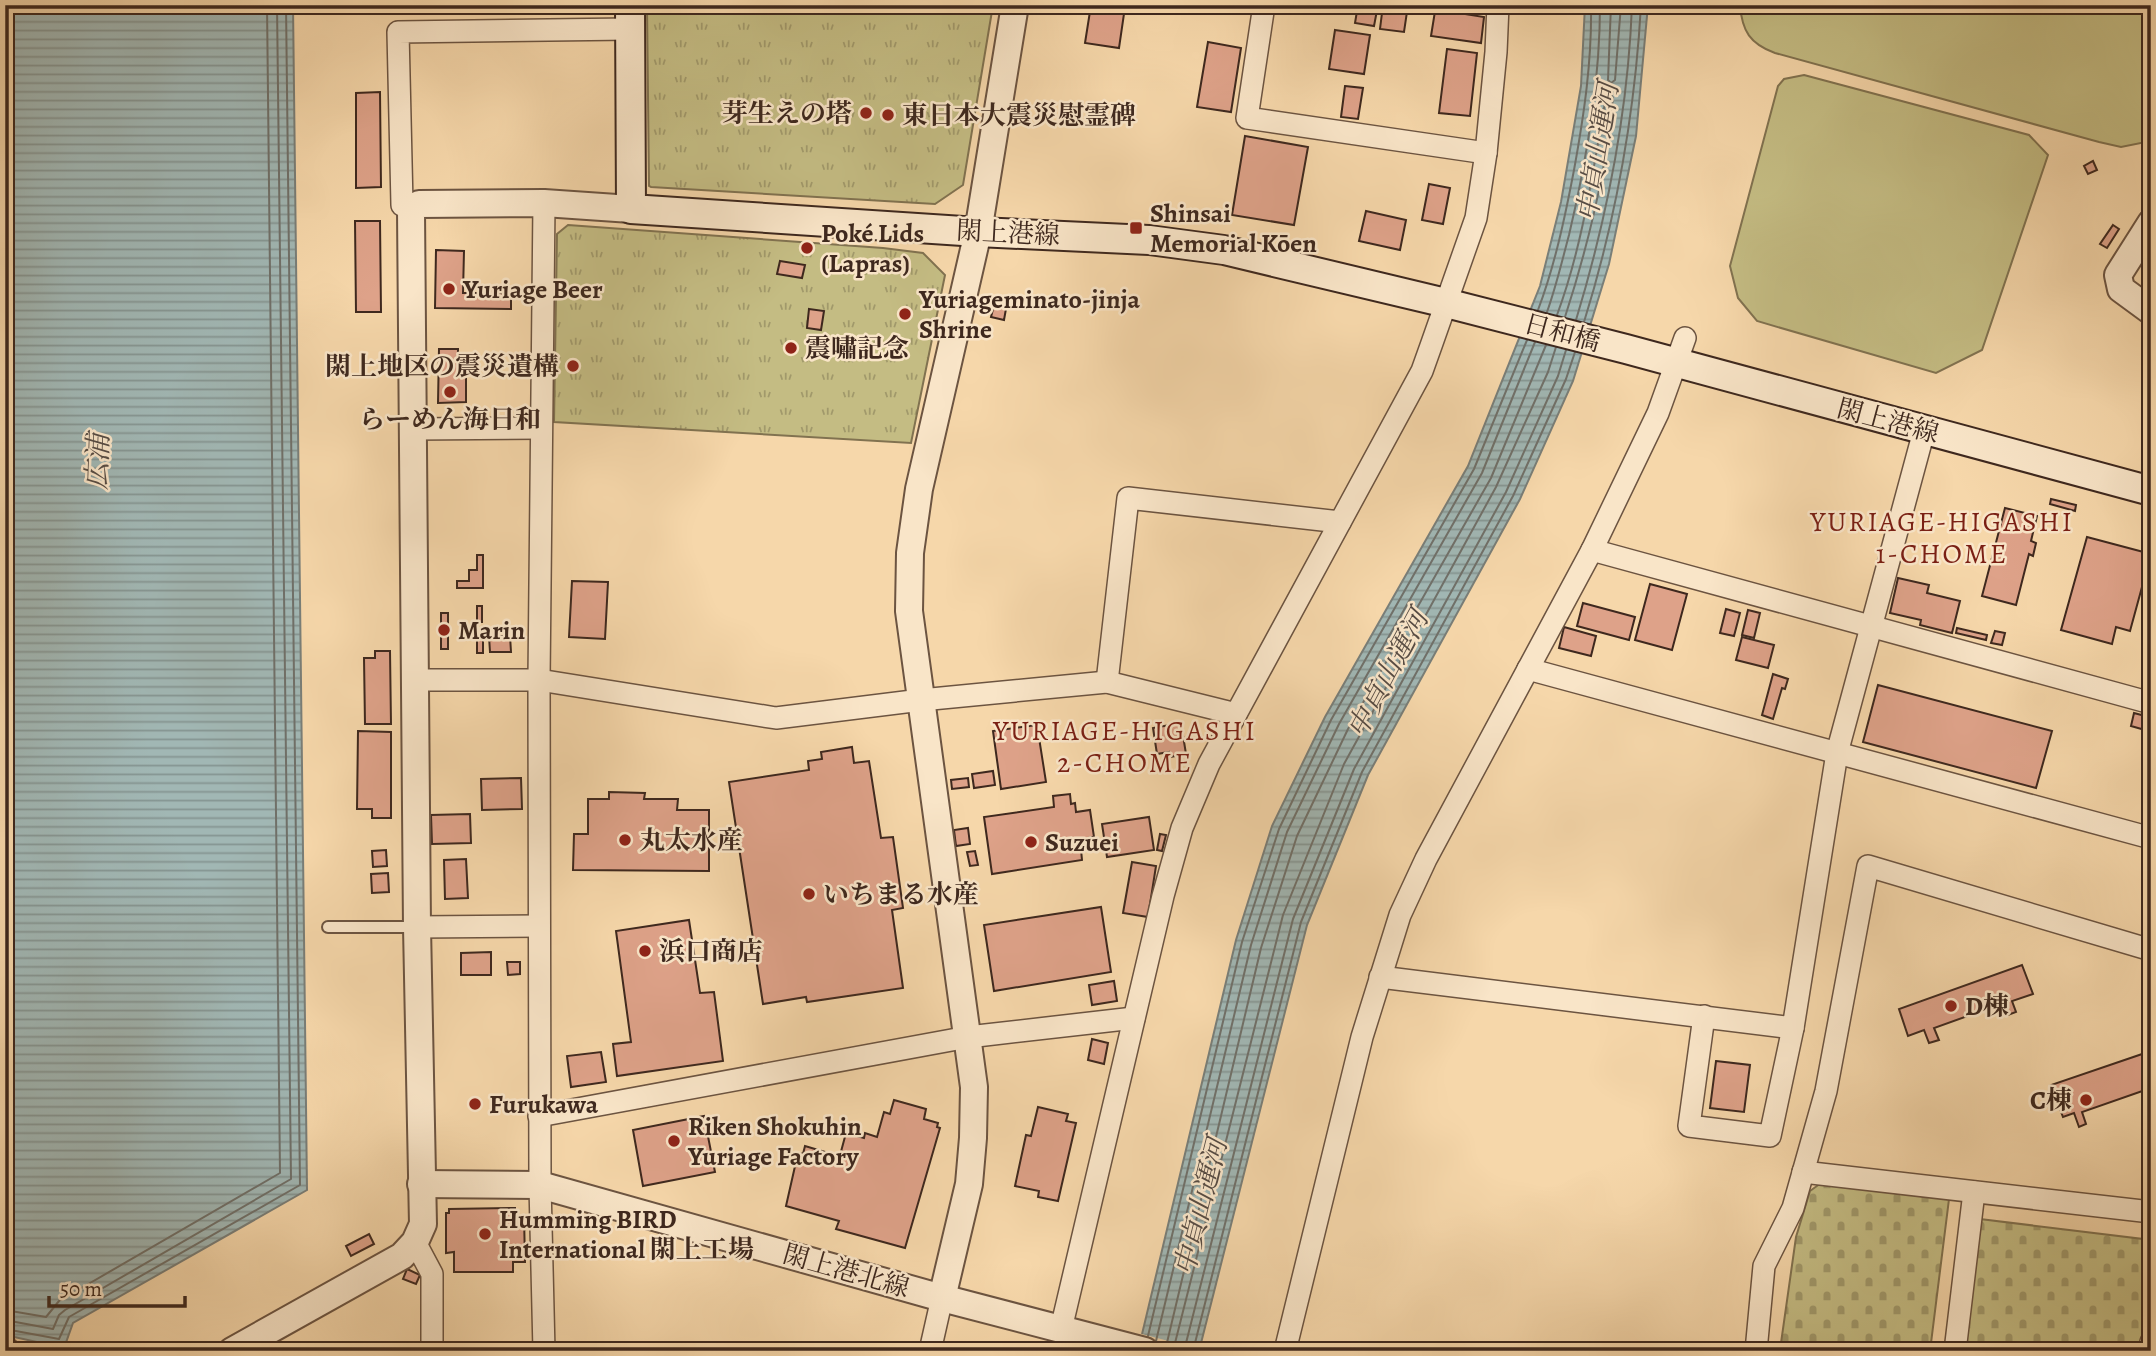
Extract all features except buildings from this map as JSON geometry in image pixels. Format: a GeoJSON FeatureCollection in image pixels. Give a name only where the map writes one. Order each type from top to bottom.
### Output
{"type":"FeatureCollection","features":[{"type":"Feature","properties":{"kind":"main road"},"geometry":{"type":"LineString","coordinates":[[630,17],[631,209]]}},
{"type":"Feature","properties":{"kind":"main road","name":"閖上港線"},"geometry":{"type":"LineString","coordinates":[[631,209],[978,232],[1149,240],[1224,250],[1497,316]]}},
{"type":"Feature","properties":{"kind":"main road","name":"日和橋"},"geometry":{"type":"LineString","coordinates":[[1497,316],[1626,349]]}},
{"type":"Feature","properties":{"kind":"main road","name":"閖上港線"},"geometry":{"type":"LineString","coordinates":[[1626,349],[1681,351],[1924,431],[2151,491]]}},
{"type":"Feature","properties":{"kind":"street"},"geometry":{"type":"LineString","coordinates":[[930,1351],[970,1172],[974,1087],[909,611],[910,552],[919,489],[978,232],[1015,5]]}},
{"type":"Feature","properties":{"kind":"street"},"geometry":{"type":"LineString","coordinates":[[1264,5],[1247,118],[1486,153]]}},
{"type":"Feature","properties":{"kind":"street"},"geometry":{"type":"LineString","coordinates":[[1061,1329],[1163,896],[1182,828],[1209,764],[1422,371],[1476,218],[1486,153],[1498,5]]}},
{"type":"Feature","properties":{"kind":"street"},"geometry":{"type":"LineString","coordinates":[[411,210],[402,205],[398,32],[630,17]]}},
{"type":"Feature","properties":{"kind":"street"},"geometry":{"type":"LineString","coordinates":[[544,203],[539,680],[539,1116],[544,1351]]}},
{"type":"Feature","properties":{"kind":"street"},"geometry":{"type":"LineString","coordinates":[[411,210],[419,204],[544,203],[631,209]]}},
{"type":"Feature","properties":{"kind":"street"},"geometry":{"type":"LineString","coordinates":[[232,1351],[402,1256],[415,1242],[423,1224],[417,928],[411,210]]}},
{"type":"Feature","properties":{"kind":"street"},"geometry":{"type":"LineString","coordinates":[[2151,223],[2118,275],[2121,289],[2151,311]]}},
{"type":"Feature","properties":{"kind":"street"},"geometry":{"type":"LineString","coordinates":[[1285,1351],[1362,1037],[1400,915],[1426,859],[1592,550],[1658,413],[1681,351]]}},
{"type":"Feature","properties":{"kind":"street"},"geometry":{"type":"LineString","coordinates":[[413,429],[541,428]]}},
{"type":"Feature","properties":{"kind":"street"},"geometry":{"type":"LineString","coordinates":[[1704,1016],[1689,1126],[1770,1136],[1793,1028],[1837,754],[1924,431]]}},
{"type":"Feature","properties":{"kind":"street"},"geometry":{"type":"LineString","coordinates":[[1107,682],[1128,498],[1340,522]]}},
{"type":"Feature","properties":{"kind":"street"},"geometry":{"type":"LineString","coordinates":[[1592,550],[2151,702]]}},
{"type":"Feature","properties":{"kind":"street"},"geometry":{"type":"LineString","coordinates":[[1528,669],[2151,838]]}},
{"type":"Feature","properties":{"kind":"street"},"geometry":{"type":"LineString","coordinates":[[415,680],[539,680],[776,718],[920,700],[1107,682],[1236,714]]}},
{"type":"Feature","properties":{"kind":"street"},"geometry":{"type":"LineString","coordinates":[[1756,1351],[1763,1266],[1793,1208],[1826,1091],[1868,866],[2151,950]]}},
{"type":"Feature","properties":{"kind":"street"},"geometry":{"type":"LineString","coordinates":[[417,928],[539,926]]}},
{"type":"Feature","properties":{"kind":"street"},"geometry":{"type":"LineString","coordinates":[[1380,977],[1793,1028]]}},
{"type":"Feature","properties":{"kind":"street"},"geometry":{"type":"LineString","coordinates":[[539,1116],[968,1037],[1134,1018]]}},
{"type":"Feature","properties":{"kind":"street"},"geometry":{"type":"LineString","coordinates":[[1803,1172],[2151,1212]]}},
{"type":"Feature","properties":{"kind":"street","name":"閖上港北線"},"geometry":{"type":"LineString","coordinates":[[422,1184],[540,1185],[942,1298],[1145,1351]]}},
{"type":"Feature","properties":{"kind":"street"},"geometry":{"type":"LineString","coordinates":[[1955,1351],[1973,1192]]}},
{"type":"Feature","properties":{"kind":"street"},"geometry":{"type":"LineString","coordinates":[[415,1242],[432,1274],[432,1351]]}},
{"type":"Feature","properties":{"kind":"street"},"geometry":{"type":"LineString","coordinates":[[2150,1351],[2151,1342]]}},
{"type":"Feature","properties":{"kind":"lane"},"geometry":{"type":"LineString","coordinates":[[328,927],[417,928]]}},
{"type":"Feature","properties":{"kind":"green space"},"geometry":{"type":"Polygon","coordinates":[[[647,5],[993,5],[963,185],[935,204],[649,186],[647,5]]]}},
{"type":"Feature","properties":{"kind":"green space"},"geometry":{"type":"Polygon","coordinates":[[[1740,5],[2151,5],[2151,141],[2121,147],[2099,142],[1775,53],[1753,41],[1745,29],[1740,5]]]}},
{"type":"Feature","properties":{"kind":"green space"},"geometry":{"type":"Polygon","coordinates":[[[1804,75],[2029,135],[2048,155],[1982,350],[1936,373],[1757,321],[1738,298],[1730,266],[1778,86],[1784,79],[1804,75]]]}},
{"type":"Feature","properties":{"kind":"green space"},"geometry":{"type":"Polygon","coordinates":[[[568,225],[923,253],[945,275],[911,443],[554,422],[557,234],[568,225]]]}},
{"type":"Feature","properties":{"kind":"green space"},"geometry":{"type":"Polygon","coordinates":[[[1821,1183],[1949,1199],[1930,1351],[1780,1350],[1796,1237],[1810,1191],[1821,1183]]]}},
{"type":"Feature","properties":{"kind":"green space"},"geometry":{"type":"Polygon","coordinates":[[[1980,1219],[2151,1240],[2141,1351],[1963,1351],[1980,1219]]]}},
{"type":"Feature","properties":{"kind":"water","name":"広浦"},"geometry":{"type":"Polygon","coordinates":[[[5,5],[293,5],[307,1190],[73,1323],[64,1348],[5,1335],[5,5]]]}},
{"type":"Feature","properties":{"kind":"water","name":"中貞山運河"},"geometry":{"type":"Polygon","coordinates":[[[1585,5],[1648,5],[1636,136],[1609,264],[1573,381],[1520,499],[1368,775],[1307,925],[1199,1351],[1138,1351],[1236,940],[1272,826],[1325,717],[1468,466],[1540,286],[1561,202],[1581,86],[1585,5]]]}},
{"type":"Feature","properties":{"kind":"pier"},"geometry":{"type":"Polygon","coordinates":[[[1138,1333],[1203,1350],[1203,1351],[1134,1351],[1138,1333]]]}},
{"type":"Feature","properties":{"kind":"place","name":"芽生えの塔"},"geometry":{"type":"Point","coordinates":[866,113]}},
{"type":"Feature","properties":{"kind":"place","name":"東日本大震災慰霊碑"},"geometry":{"type":"Point","coordinates":[888,115]}},
{"type":"Feature","properties":{"kind":"place","name":"Shinsai Memorial Kōen"},"geometry":{"type":"Point","coordinates":[1136,228]}},
{"type":"Feature","properties":{"kind":"place","name":"Poké Lids (Lapras)"},"geometry":{"type":"Point","coordinates":[807,248]}},
{"type":"Feature","properties":{"kind":"place","name":"Yuriage Beer"},"geometry":{"type":"Point","coordinates":[449,289]}},
{"type":"Feature","properties":{"kind":"place","name":"Yuriageminato-jinja Shrine"},"geometry":{"type":"Point","coordinates":[905,314]}},
{"type":"Feature","properties":{"kind":"place","name":"震嘯記念"},"geometry":{"type":"Point","coordinates":[791,348]}},
{"type":"Feature","properties":{"kind":"place","name":"閖上地区の震災遺構"},"geometry":{"type":"Point","coordinates":[573,366]}},
{"type":"Feature","properties":{"kind":"place","name":"らーめん海日和"},"geometry":{"type":"Point","coordinates":[450,392]}},
{"type":"Feature","properties":{"kind":"place","name":"Marin"},"geometry":{"type":"Point","coordinates":[444,630]}},
{"type":"Feature","properties":{"kind":"place","name":"丸太水産"},"geometry":{"type":"Point","coordinates":[625,840]}},
{"type":"Feature","properties":{"kind":"place","name":"Suzuei"},"geometry":{"type":"Point","coordinates":[1031,842]}},
{"type":"Feature","properties":{"kind":"place","name":"いちまる水産"},"geometry":{"type":"Point","coordinates":[809,894]}},
{"type":"Feature","properties":{"kind":"place","name":"浜口商店"},"geometry":{"type":"Point","coordinates":[645,951]}},
{"type":"Feature","properties":{"kind":"place","name":"D棟"},"geometry":{"type":"Point","coordinates":[1951,1006]}},
{"type":"Feature","properties":{"kind":"place","name":"C棟"},"geometry":{"type":"Point","coordinates":[2086,1100]}},
{"type":"Feature","properties":{"kind":"place","name":"Furukawa"},"geometry":{"type":"Point","coordinates":[475,1104]}},
{"type":"Feature","properties":{"kind":"place","name":"Riken Shokuhin Yuriage Factory"},"geometry":{"type":"Point","coordinates":[674,1141]}},
{"type":"Feature","properties":{"kind":"place","name":"Humming BIRD International 閖上工場"},"geometry":{"type":"Point","coordinates":[485,1234]}},
{"type":"Feature","properties":{"kind":"district","name":"YURIAGE-HIGASHI 1-CHOME"},"geometry":{"type":"Point","coordinates":[1942,538]}},
{"type":"Feature","properties":{"kind":"district","name":"YURIAGE-HIGASHI 2-CHOME"},"geometry":{"type":"Point","coordinates":[1125,747]}}]}
